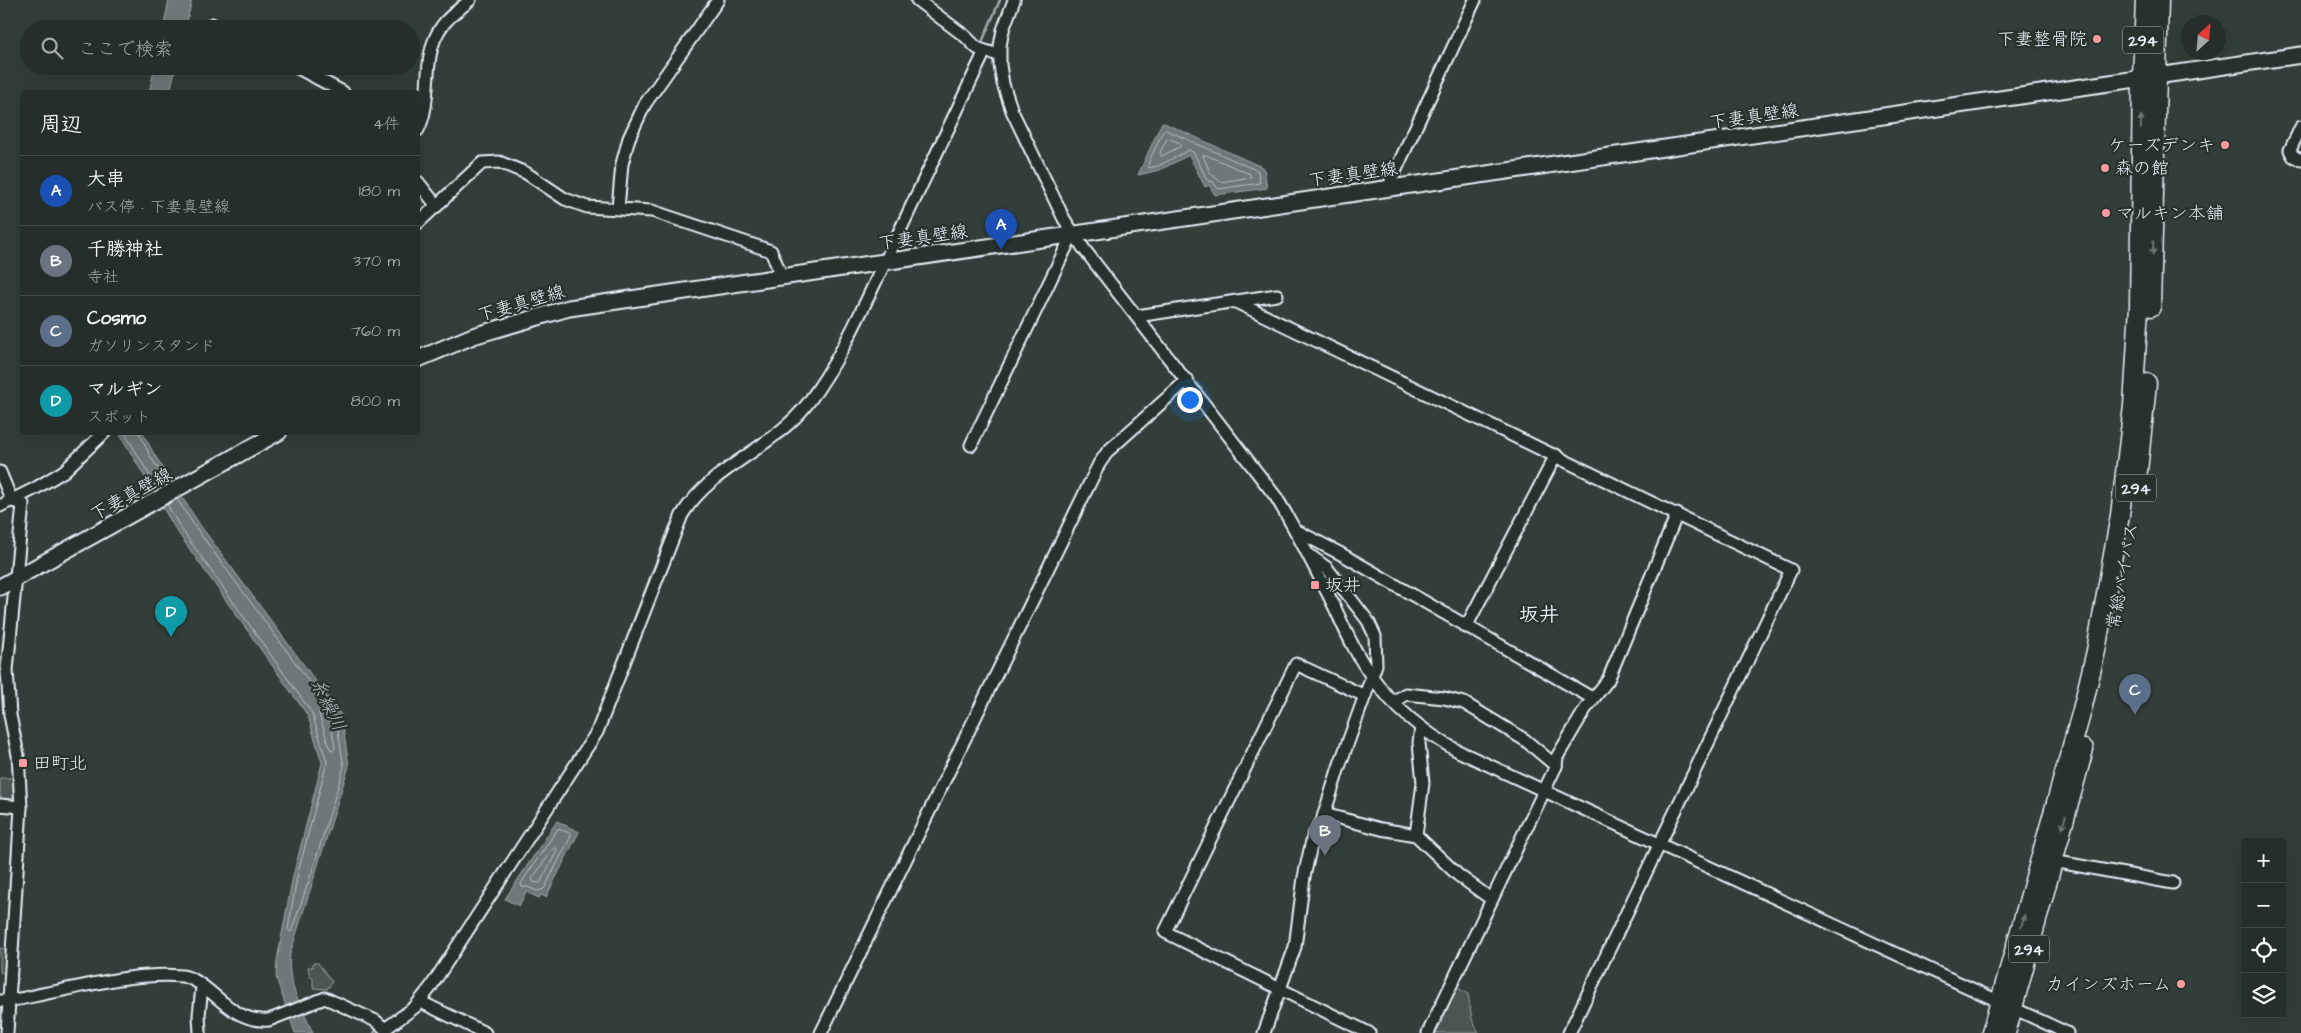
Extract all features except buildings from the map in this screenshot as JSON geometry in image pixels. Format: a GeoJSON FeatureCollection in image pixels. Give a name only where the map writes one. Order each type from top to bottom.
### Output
{"type":"FeatureCollection","features":[{"type":"Feature","properties":{"kind":"highway","name":"294"},"geometry":{"type":"LineString","coordinates":[[2145,0],[2150,78]]}},
{"type":"Feature","properties":{"kind":"highway","name":"294"},"geometry":{"type":"LineString","coordinates":[[2150,78],[2159,0]]}},
{"type":"Feature","properties":{"kind":"highway","name":"常総バイパス"},"geometry":{"type":"LineString","coordinates":[[2006,1033],[2006,1004],[2096,651],[2120,515],[2133,406],[2138,327],[2140,206],[2150,78]]}},
{"type":"Feature","properties":{"kind":"highway","name":"常総バイパス"},"geometry":{"type":"LineString","coordinates":[[1991,1033],[2006,1004],[2053,861],[2093,717],[2108,654],[2132,517],[2145,411],[2151,317],[2150,78]]}},
{"type":"Feature","properties":{"kind":"main road","name":"下妻真壁線"},"geometry":{"type":"LineString","coordinates":[[420,358],[474,336],[569,308],[2301,55]]}},
{"type":"Feature","properties":{"kind":"main road","name":"下妻真壁線"},"geometry":{"type":"LineString","coordinates":[[0,586],[183,487],[274,435]]}},
{"type":"Feature","properties":{"kind":"street"},"geometry":{"type":"LineString","coordinates":[[420,126],[426,104],[433,42],[442,26],[470,0]]}},
{"type":"Feature","properties":{"kind":"street"},"geometry":{"type":"LineString","coordinates":[[618,208],[622,164],[629,138],[645,104],[718,0]]}},
{"type":"Feature","properties":{"kind":"street"},"geometry":{"type":"LineString","coordinates":[[917,0],[981,50],[1000,55]]}},
{"type":"Feature","properties":{"kind":"street"},"geometry":{"type":"LineString","coordinates":[[1014,0],[1003,30],[1000,55],[1001,75],[1012,111],[1073,234],[1266,483],[1297,532],[1355,649],[1372,677],[1393,702],[1421,728],[1458,751],[2067,1033]]}},
{"type":"Feature","properties":{"kind":"street"},"geometry":{"type":"LineString","coordinates":[[1389,188],[1475,0]]}},
{"type":"Feature","properties":{"kind":"street"},"geometry":{"type":"LineString","coordinates":[[5,1001],[134,978],[158,976],[185,977],[244,1016],[261,1021],[276,1018],[325,998],[385,1029],[421,1002],[596,732],[675,528],[687,506],[710,482],[778,434],[806,406],[836,362],[886,261],[981,50]]}},
{"type":"Feature","properties":{"kind":"street"},"geometry":{"type":"LineString","coordinates":[[311,75],[339,90]]}},
{"type":"Feature","properties":{"kind":"street"},"geometry":{"type":"LineString","coordinates":[[2301,128],[2290,150],[2293,156],[2301,160]]}},
{"type":"Feature","properties":{"kind":"street"},"geometry":{"type":"LineString","coordinates":[[420,221],[482,163],[499,162],[526,173],[565,199],[587,207],[652,211],[771,251],[782,277]]}},
{"type":"Feature","properties":{"kind":"street"},"geometry":{"type":"LineString","coordinates":[[420,184],[438,206]]}},
{"type":"Feature","properties":{"kind":"street"},"geometry":{"type":"LineString","coordinates":[[972,445],[1073,234]]}},
{"type":"Feature","properties":{"kind":"street"},"geometry":{"type":"LineString","coordinates":[[1137,316],[1277,295]]}},
{"type":"Feature","properties":{"kind":"street"},"geometry":{"type":"LineString","coordinates":[[1236,302],[1791,570],[1569,1033]]}},
{"type":"Feature","properties":{"kind":"street"},"geometry":{"type":"LineString","coordinates":[[821,1033],[1099,464],[1108,451],[1187,380]]}},
{"type":"Feature","properties":{"kind":"street"},"geometry":{"type":"LineString","coordinates":[[0,506],[64,471],[102,435]]}},
{"type":"Feature","properties":{"kind":"street"},"geometry":{"type":"LineString","coordinates":[[1466,627],[1556,455]]}},
{"type":"Feature","properties":{"kind":"street"},"geometry":{"type":"LineString","coordinates":[[0,472],[12,501]]}},
{"type":"Feature","properties":{"kind":"street"},"geometry":{"type":"LineString","coordinates":[[7,1033],[5,1001],[21,807],[18,755],[5,715],[6,670],[23,504],[12,501]]}},
{"type":"Feature","properties":{"kind":"street"},"geometry":{"type":"LineString","coordinates":[[1428,1033],[1546,791],[1556,766],[1557,757],[1592,698],[1608,680],[1677,514]]}},
{"type":"Feature","properties":{"kind":"street"},"geometry":{"type":"LineString","coordinates":[[1297,532],[1343,555],[1592,698]]}},
{"type":"Feature","properties":{"kind":"street"},"geometry":{"type":"LineString","coordinates":[[1264,1033],[1297,937],[1309,851],[1316,827],[1324,814],[1376,665],[1377,648],[1375,636],[1368,621],[1327,568],[1308,554]]}},
{"type":"Feature","properties":{"kind":"street"},"geometry":{"type":"LineString","coordinates":[[1365,696],[1296,664],[1164,932],[1369,1033]]}},
{"type":"Feature","properties":{"kind":"street"},"geometry":{"type":"LineString","coordinates":[[1393,702],[1406,694],[1464,703],[1525,740],[1556,766]]}},
{"type":"Feature","properties":{"kind":"street"},"geometry":{"type":"LineString","coordinates":[[1416,835],[1423,783],[1419,743],[1421,728]]}},
{"type":"Feature","properties":{"kind":"street"},"geometry":{"type":"LineString","coordinates":[[0,805],[21,807]]}},
{"type":"Feature","properties":{"kind":"street"},"geometry":{"type":"LineString","coordinates":[[1324,814],[1381,829],[1416,835],[1458,875],[1492,899]]}},
{"type":"Feature","properties":{"kind":"street"},"geometry":{"type":"LineString","coordinates":[[2053,861],[2173,883]]}},
{"type":"Feature","properties":{"kind":"street"},"geometry":{"type":"LineString","coordinates":[[200,1033],[202,987]]}},
{"type":"Feature","properties":{"kind":"street"},"geometry":{"type":"LineString","coordinates":[[421,1002],[485,1033]]}},
{"type":"Feature","properties":{"kind":"shaded area"},"geometry":{"type":"Polygon","coordinates":[[[0,778],[17,778],[18,799],[13,804],[0,803],[0,778]]]}},
{"type":"Feature","properties":{"kind":"shaded area"},"geometry":{"type":"Polygon","coordinates":[[[0,948],[9,950],[7,974],[0,972],[0,948]]]}},
{"type":"Feature","properties":{"kind":"shaded area"},"geometry":{"type":"Polygon","coordinates":[[[313,963],[318,963],[332,982],[327,989],[313,988],[313,977],[310,977],[308,967],[313,967],[313,963]]]}},
{"type":"Feature","properties":{"kind":"shaded area"},"geometry":{"type":"Polygon","coordinates":[[[1454,986],[1468,994],[1472,1019],[1479,1033],[1431,1033],[1454,986]]]}},
{"type":"Feature","properties":{"kind":"water"},"geometry":{"type":"Polygon","coordinates":[[[169,0],[192,0],[187,20],[165,20],[169,0]]]}},
{"type":"Feature","properties":{"kind":"water"},"geometry":{"type":"Polygon","coordinates":[[[153,75],[174,75],[170,90],[149,90],[153,75]]]}},
{"type":"Feature","properties":{"kind":"water"},"geometry":{"type":"Polygon","coordinates":[[[1162,122],[1264,168],[1267,188],[1215,195],[1209,185],[1205,187],[1189,155],[1160,170],[1138,175],[1162,122]]]}},
{"type":"Feature","properties":{"kind":"water","name":"糸繰川"},"geometry":{"type":"Polygon","coordinates":[[[120,435],[144,435],[154,454],[200,525],[341,715],[349,766],[290,954],[289,965],[293,985],[313,1033],[295,1033],[276,977],[277,960],[293,876],[322,763],[308,716],[176,530],[120,435]]]}},
{"type":"Feature","properties":{"kind":"water"},"geometry":{"type":"Polygon","coordinates":[[[557,821],[579,832],[546,897],[541,895],[539,898],[526,892],[519,906],[505,899],[557,821]]]}},
{"type":"Feature","properties":{"kind":"waterway"},"geometry":{"type":"LineString","coordinates":[[980,47],[1000,0]]}},
{"type":"Feature","properties":{"kind":"waterway"},"geometry":{"type":"LineString","coordinates":[[882,253],[978,52]]}},
{"type":"Feature","properties":{"kind":"waterway"},"geometry":{"type":"LineString","coordinates":[[845,332],[874,270]]}},
{"type":"Feature","properties":{"kind":"waterway"},"geometry":{"type":"LineString","coordinates":[[692,492],[706,479]]}},
{"type":"Feature","properties":{"kind":"waterway"},"geometry":{"type":"LineString","coordinates":[[597,717],[670,526],[677,513]]}},
{"type":"Feature","properties":{"kind":"waterway"},"geometry":{"type":"LineString","coordinates":[[382,1024],[392,1017]]}},
{"type":"Feature","properties":{"kind":"waterway"},"geometry":{"type":"LineString","coordinates":[[374,1033],[379,1028]]}},
{"type":"Feature","properties":{"kind":"place","name":"下妻整骨院"},"geometry":{"type":"Point","coordinates":[2097,39]}},
{"type":"Feature","properties":{"kind":"place","name":"ケーズデンキ"},"geometry":{"type":"Point","coordinates":[2225,145]}},
{"type":"Feature","properties":{"kind":"place","name":"森の館"},"geometry":{"type":"Point","coordinates":[2105,168]}},
{"type":"Feature","properties":{"kind":"place","name":"マルキン本舗"},"geometry":{"type":"Point","coordinates":[2106,213]}},
{"type":"Feature","properties":{"kind":"place","name":"大串"},"geometry":{"type":"Point","coordinates":[1001,250]}},
{"type":"Feature","properties":{"kind":"place","name":"坂井"},"geometry":{"type":"Point","coordinates":[1315,585]}},
{"type":"Feature","properties":{"kind":"place","name":"マルギン"},"geometry":{"type":"Point","coordinates":[171,637]}},
{"type":"Feature","properties":{"kind":"place","name":"Cosmo"},"geometry":{"type":"Point","coordinates":[2135,715]}},
{"type":"Feature","properties":{"kind":"place","name":"田町北"},"geometry":{"type":"Point","coordinates":[23,763]}},
{"type":"Feature","properties":{"kind":"place","name":"千勝神社"},"geometry":{"type":"Point","coordinates":[1325,856]}},
{"type":"Feature","properties":{"kind":"place","name":"カインズホーム"},"geometry":{"type":"Point","coordinates":[2181,984]}},
{"type":"Feature","properties":{"kind":"district","name":"坂井"},"geometry":{"type":"Point","coordinates":[1539,614]}}]}
